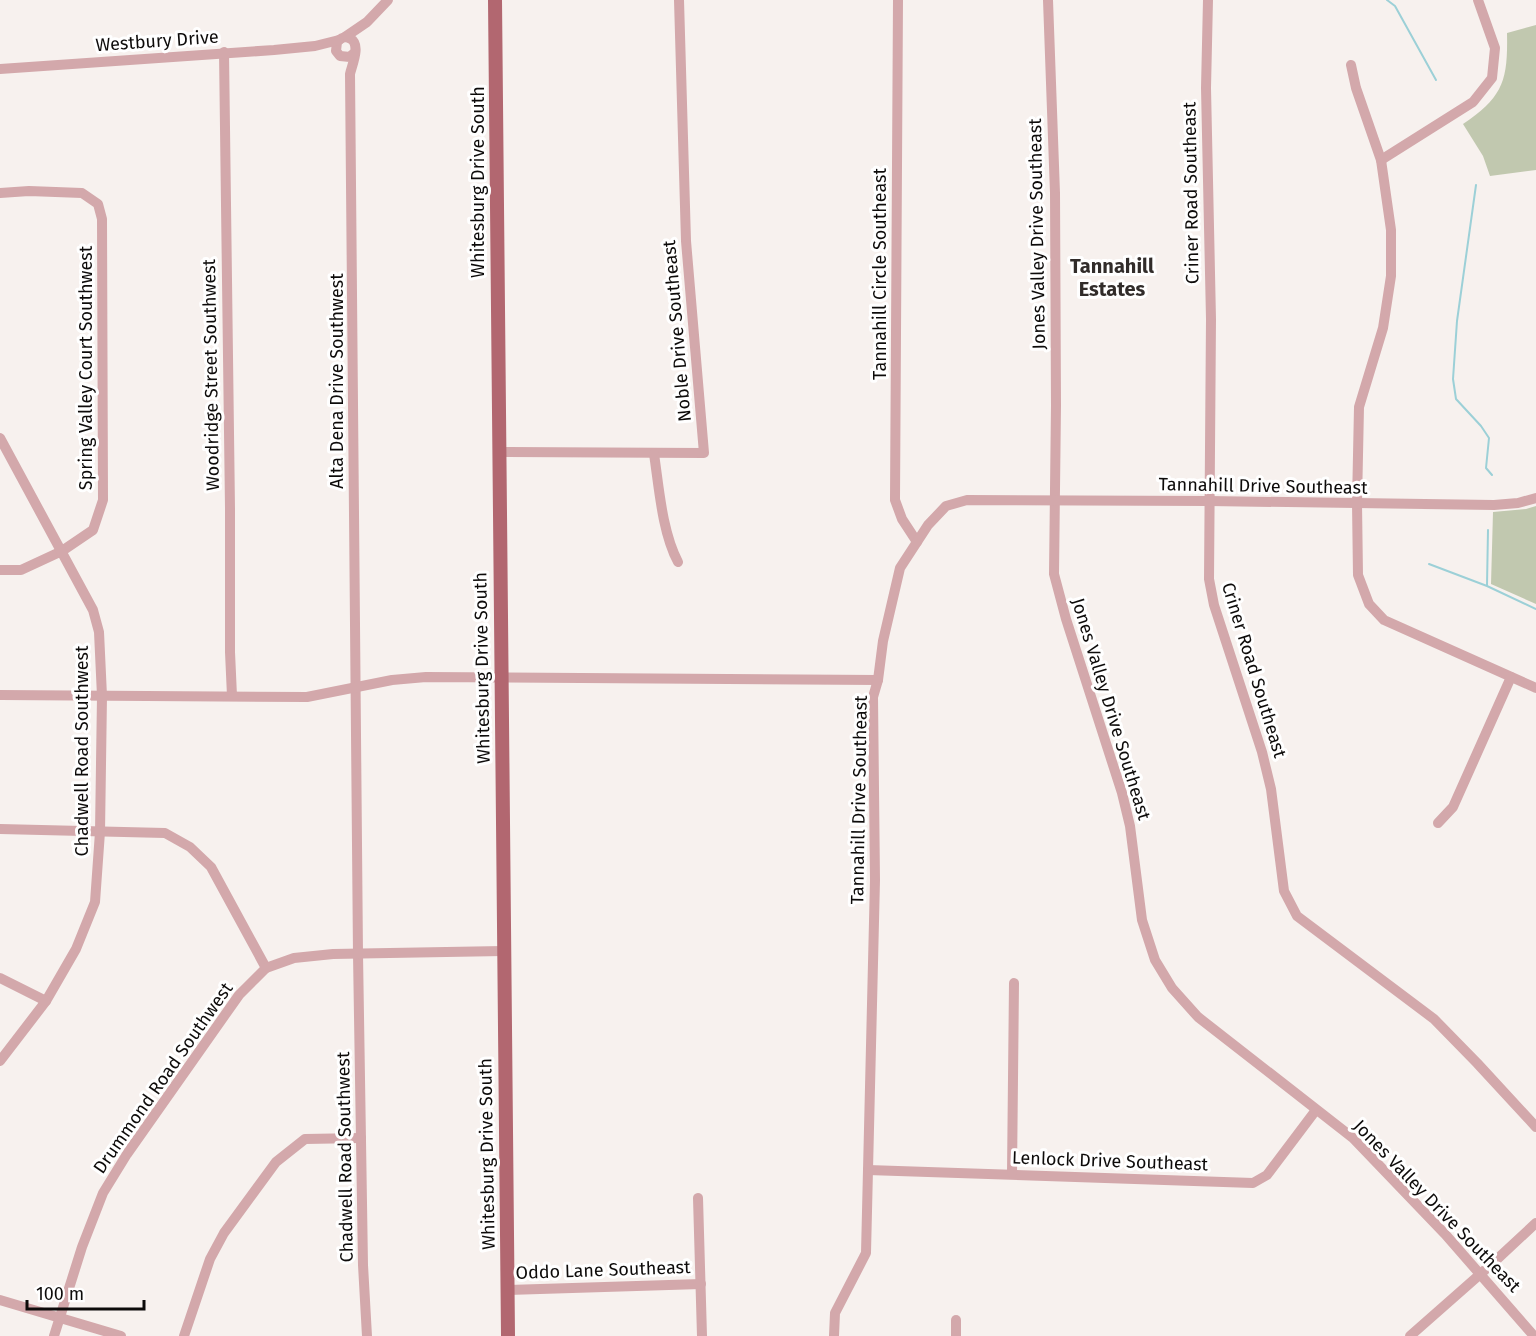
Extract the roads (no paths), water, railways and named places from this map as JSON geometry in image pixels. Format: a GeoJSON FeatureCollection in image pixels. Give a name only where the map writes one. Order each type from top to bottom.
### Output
{"type":"FeatureCollection","features":[{"type":"Feature","properties":{"kind":"main road","name":"Whitesburg Drive South"},"geometry":{"type":"LineString","coordinates":[[495,0],[508,1336]]}},
{"type":"Feature","properties":{"kind":"street","name":"Westbury Drive"},"geometry":{"type":"LineString","coordinates":[[0,69],[224,52],[274,51],[315,46],[342,38],[367,22],[388,0]]}},
{"type":"Feature","properties":{"kind":"street","name":"Noble Drive Southeast"},"geometry":{"type":"LineString","coordinates":[[498,452],[704,453],[686,241],[679,0]]}},
{"type":"Feature","properties":{"kind":"street","name":"Tannahill Circle Southeast"},"geometry":{"type":"LineString","coordinates":[[898,0],[895,501],[902,519],[917,542]]}},
{"type":"Feature","properties":{"kind":"street","name":"Jones Valley Drive Southeast"},"geometry":{"type":"LineString","coordinates":[[1048,0],[1055,193],[1054,573],[1066,619],[1122,793],[1130,826],[1142,920],[1155,960],[1172,988],[1198,1017],[1353,1138],[1445,1234],[1534,1336]]}},
{"type":"Feature","properties":{"kind":"street","name":"Criner Road Southeast"},"geometry":{"type":"LineString","coordinates":[[1208,0],[1206,88],[1211,319],[1209,579],[1214,605],[1262,752],[1271,789],[1284,891],[1297,916],[1434,1019],[1536,1127]]}},
{"type":"Feature","properties":{"kind":"street"},"geometry":{"type":"LineString","coordinates":[[1381,160],[1473,102],[1492,78],[1495,48],[1478,0]]}},
{"type":"Feature","properties":{"kind":"street","name":"Westbury Drive"},"geometry":{"type":"LineString","coordinates":[[355,48],[367,28],[367,22]]}},
{"type":"Feature","properties":{"kind":"street"},"geometry":{"type":"LineString","coordinates":[[342,38],[352,39],[355,48],[350,57],[338,54],[336,45],[342,38]]}},
{"type":"Feature","properties":{"kind":"street","name":"Westbury Drive"},"geometry":{"type":"LineString","coordinates":[[315,46],[338,54]]}},
{"type":"Feature","properties":{"kind":"street","name":"Alta Dena Drive Southwest"},"geometry":{"type":"LineString","coordinates":[[355,48],[350,74],[355,689]]}},
{"type":"Feature","properties":{"kind":"street","name":"Woodridge Street Southwest"},"geometry":{"type":"LineString","coordinates":[[224,52],[232,696]]}},
{"type":"Feature","properties":{"kind":"street","name":"Alta Dena Drive Southwest"},"geometry":{"type":"LineString","coordinates":[[338,54],[350,74]]}},
{"type":"Feature","properties":{"kind":"street"},"geometry":{"type":"LineString","coordinates":[[1351,64],[1356,88],[1381,160],[1391,230],[1390,276],[1383,328],[1359,407],[1358,575],[1369,604],[1384,620],[1536,688]]}},
{"type":"Feature","properties":{"kind":"street","name":"Spring Valley Court Southwest"},"geometry":{"type":"LineString","coordinates":[[0,193],[29,190],[82,193],[98,204],[102,219],[103,500],[93,530],[62,551],[21,570],[0,570]]}},
{"type":"Feature","properties":{"kind":"street","name":"Chadwell Road Southwest"},"geometry":{"type":"LineString","coordinates":[[0,438],[93,610],[99,632],[102,696],[100,832],[96,902],[76,949],[46,1001],[0,1061]]}},
{"type":"Feature","properties":{"kind":"street"},"geometry":{"type":"LineString","coordinates":[[654,454],[664,519],[678,562]]}},
{"type":"Feature","properties":{"kind":"street","name":"Tannahill Drive Southeast"},"geometry":{"type":"LineString","coordinates":[[834,1336],[835,1313],[866,1253],[875,880],[873,697],[879,680],[884,641],[900,568],[928,525],[946,506],[967,501],[1209,501],[1494,505],[1518,503],[1536,498]]}},
{"type":"Feature","properties":{"kind":"street"},"geometry":{"type":"LineString","coordinates":[[0,695],[307,697],[392,680],[426,677],[879,680]]}},
{"type":"Feature","properties":{"kind":"street"},"geometry":{"type":"LineString","coordinates":[[1438,823],[1453,807],[1511,677]]}},
{"type":"Feature","properties":{"kind":"street","name":"Chadwell Road Southwest"},"geometry":{"type":"LineString","coordinates":[[355,689],[361,1138],[367,1336]]}},
{"type":"Feature","properties":{"kind":"street"},"geometry":{"type":"LineString","coordinates":[[0,829],[165,833],[190,848],[210,867],[266,968]]}},
{"type":"Feature","properties":{"kind":"street","name":"Drummond Road Southwest"},"geometry":{"type":"LineString","coordinates":[[54,1336],[82,1246],[103,1193],[127,1154],[238,995],[266,968],[294,958],[333,954],[503,951]]}},
{"type":"Feature","properties":{"kind":"street"},"geometry":{"type":"LineString","coordinates":[[0,978],[46,1001]]}},
{"type":"Feature","properties":{"kind":"street"},"geometry":{"type":"LineString","coordinates":[[1012,1173],[1014,983]]}},
{"type":"Feature","properties":{"kind":"street","name":"Lenlock Drive Southeast"},"geometry":{"type":"LineString","coordinates":[[868,1170],[1012,1173],[1253,1183],[1267,1175],[1316,1110]]}},
{"type":"Feature","properties":{"kind":"street"},"geometry":{"type":"LineString","coordinates":[[184,1336],[210,1258],[224,1233],[276,1162],[305,1139],[361,1138]]}},
{"type":"Feature","properties":{"kind":"street"},"geometry":{"type":"LineString","coordinates":[[698,1198],[702,1336]]}},
{"type":"Feature","properties":{"kind":"street"},"geometry":{"type":"LineString","coordinates":[[1410,1336],[1536,1223]]}},
{"type":"Feature","properties":{"kind":"street","name":"Oddo Lane Southeast"},"geometry":{"type":"LineString","coordinates":[[507,1290],[701,1284]]}},
{"type":"Feature","properties":{"kind":"street"},"geometry":{"type":"LineString","coordinates":[[0,1300],[121,1336]]}},
{"type":"Feature","properties":{"kind":"street"},"geometry":{"type":"LineString","coordinates":[[956,1320],[956,1336]]}},
{"type":"Feature","properties":{"kind":"waterway"},"geometry":{"type":"LineString","coordinates":[[1387,0],[1395,6],[1436,80]]}},
{"type":"Feature","properties":{"kind":"waterway"},"geometry":{"type":"LineString","coordinates":[[1476,185],[1457,321],[1453,379],[1456,399],[1489,438],[1486,468],[1492,475]]}},
{"type":"Feature","properties":{"kind":"waterway"},"geometry":{"type":"LineString","coordinates":[[1487,585],[1488,530]]}},
{"type":"Feature","properties":{"kind":"waterway"},"geometry":{"type":"LineString","coordinates":[[1429,564],[1487,586],[1536,609]]}},
{"type":"Feature","properties":{"kind":"district","name":"Tannahill Estates"},"geometry":{"type":"Point","coordinates":[1112,278]}}]}
